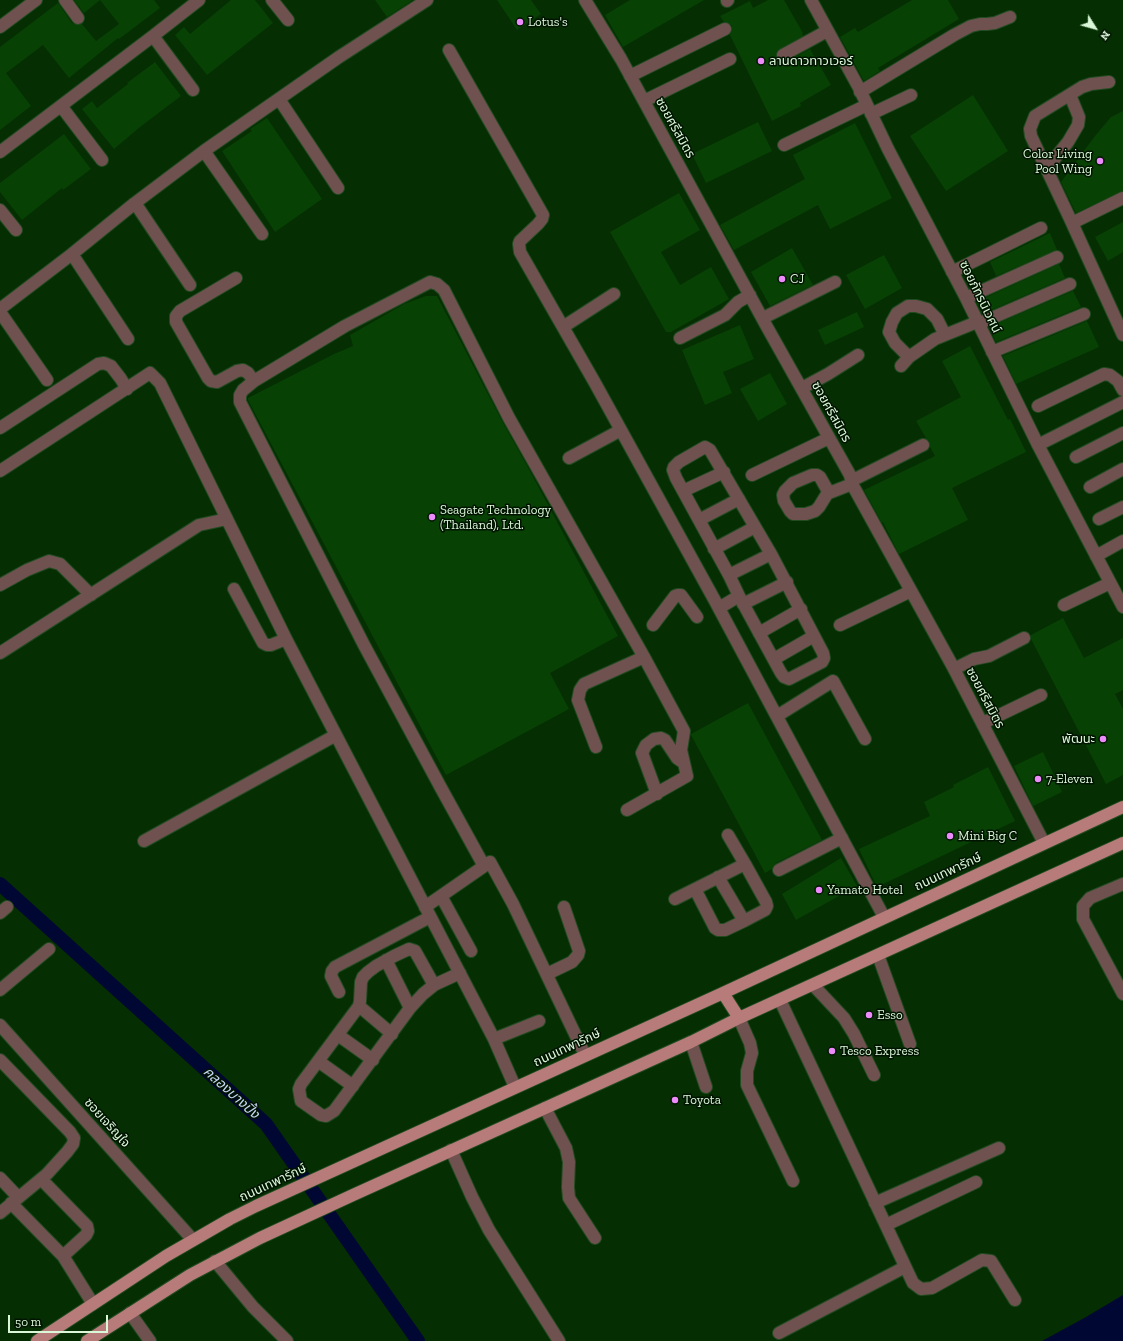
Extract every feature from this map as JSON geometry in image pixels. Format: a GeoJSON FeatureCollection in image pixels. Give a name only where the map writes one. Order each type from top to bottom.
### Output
{"type":"FeatureCollection","features":[{"type":"Feature","properties":{"kind":"main road","name":"ถนนเทพารักษ์"},"geometry":{"type":"LineString","coordinates":[[37,1341],[138,1274],[230,1219],[338,1168],[723,993],[1123,806]]}},
{"type":"Feature","properties":{"kind":"main road"},"geometry":{"type":"LineString","coordinates":[[87,1341],[177,1283],[215,1261],[303,1218],[353,1194],[691,1042],[739,1018],[1123,843]]}},
{"type":"Feature","properties":{"kind":"main road"},"geometry":{"type":"LineString","coordinates":[[723,993],[739,1018]]}},
{"type":"Feature","properties":{"kind":"street"},"geometry":{"type":"LineString","coordinates":[[0,28],[36,0]]}},
{"type":"Feature","properties":{"kind":"street"},"geometry":{"type":"LineString","coordinates":[[65,0],[78,18]]}},
{"type":"Feature","properties":{"kind":"street"},"geometry":{"type":"LineString","coordinates":[[0,152],[199,0]]}},
{"type":"Feature","properties":{"kind":"street"},"geometry":{"type":"LineString","coordinates":[[272,0],[288,20]]}},
{"type":"Feature","properties":{"kind":"street"},"geometry":{"type":"LineString","coordinates":[[47,380],[0,310],[134,203],[204,151],[339,57],[427,0]]}},
{"type":"Feature","properties":{"kind":"street","name":"ซอยศรีสมิตร"},"geometry":{"type":"LineString","coordinates":[[585,0],[621,59],[850,475],[852,482],[983,723],[1044,843]]}},
{"type":"Feature","properties":{"kind":"street","name":"ซอยภัทรนิเวศน์"},"geometry":{"type":"LineString","coordinates":[[811,0],[966,298],[1038,445],[1123,607]]}},
{"type":"Feature","properties":{"kind":"street"},"geometry":{"type":"LineString","coordinates":[[860,92],[971,26],[995,23],[1010,17]]}},
{"type":"Feature","properties":{"kind":"street"},"geometry":{"type":"LineString","coordinates":[[630,76],[725,28]]}},
{"type":"Feature","properties":{"kind":"street"},"geometry":{"type":"LineString","coordinates":[[783,55],[828,31]]}},
{"type":"Feature","properties":{"kind":"street"},"geometry":{"type":"LineString","coordinates":[[153,36],[193,90]]}},
{"type":"Feature","properties":{"kind":"street"},"geometry":{"type":"LineString","coordinates":[[449,50],[543,215],[538,224],[520,241],[520,252],[621,430],[719,608],[884,917]]}},
{"type":"Feature","properties":{"kind":"street"},"geometry":{"type":"LineString","coordinates":[[644,101],[730,59]]}},
{"type":"Feature","properties":{"kind":"street"},"geometry":{"type":"LineString","coordinates":[[1109,82],[1091,84],[1082,87],[1035,116],[1030,129],[1031,136],[1123,335]]}},
{"type":"Feature","properties":{"kind":"street"},"geometry":{"type":"LineString","coordinates":[[784,146],[869,110],[911,95]]}},
{"type":"Feature","properties":{"kind":"street"},"geometry":{"type":"LineString","coordinates":[[1047,168],[1068,142],[1078,125],[1079,117],[1070,95]]}},
{"type":"Feature","properties":{"kind":"street"},"geometry":{"type":"LineString","coordinates":[[279,99],[338,188]]}},
{"type":"Feature","properties":{"kind":"street"},"geometry":{"type":"LineString","coordinates":[[61,106],[102,160]]}},
{"type":"Feature","properties":{"kind":"street"},"geometry":{"type":"LineString","coordinates":[[204,151],[262,234]]}},
{"type":"Feature","properties":{"kind":"street"},"geometry":{"type":"LineString","coordinates":[[1072,223],[1123,198]]}},
{"type":"Feature","properties":{"kind":"street"},"geometry":{"type":"LineString","coordinates":[[134,203],[190,285]]}},
{"type":"Feature","properties":{"kind":"street"},"geometry":{"type":"LineString","coordinates":[[0,210],[16,230]]}},
{"type":"Feature","properties":{"kind":"street"},"geometry":{"type":"LineString","coordinates":[[952,272],[1041,228]]}},
{"type":"Feature","properties":{"kind":"street"},"geometry":{"type":"LineString","coordinates":[[72,254],[128,339]]}},
{"type":"Feature","properties":{"kind":"street"},"geometry":{"type":"LineString","coordinates":[[966,298],[1057,257]]}},
{"type":"Feature","properties":{"kind":"street"},"geometry":{"type":"LineString","coordinates":[[236,278],[180,311],[176,316],[176,322],[211,381],[217,382],[237,371],[243,370],[248,373],[254,382]]}},
{"type":"Feature","properties":{"kind":"street"},"geometry":{"type":"LineString","coordinates":[[484,866],[368,652],[240,402],[240,395],[243,390],[254,382],[346,326],[430,282],[437,284],[444,290],[509,418],[684,731],[681,750],[687,776],[627,810]]}},
{"type":"Feature","properties":{"kind":"street"},"geometry":{"type":"LineString","coordinates":[[763,318],[835,282]]}},
{"type":"Feature","properties":{"kind":"street"},"geometry":{"type":"LineString","coordinates":[[945,335],[936,319],[927,309],[916,306],[908,306],[898,313],[892,322],[889,332],[905,361],[935,339],[978,323],[1070,284]]}},
{"type":"Feature","properties":{"kind":"street"},"geometry":{"type":"LineString","coordinates":[[563,327],[614,294]]}},
{"type":"Feature","properties":{"kind":"street"},"geometry":{"type":"LineString","coordinates":[[680,338],[725,315],[738,302],[750,295]]}},
{"type":"Feature","properties":{"kind":"street"},"geometry":{"type":"LineString","coordinates":[[992,352],[1084,314]]}},
{"type":"Feature","properties":{"kind":"street"},"geometry":{"type":"LineString","coordinates":[[802,388],[858,355]]}},
{"type":"Feature","properties":{"kind":"street"},"geometry":{"type":"LineString","coordinates":[[0,428],[98,364],[104,363],[111,366],[127,389]]}},
{"type":"Feature","properties":{"kind":"street"},"geometry":{"type":"LineString","coordinates":[[0,471],[150,373],[160,383],[286,639],[494,1039],[515,1087]]}},
{"type":"Feature","properties":{"kind":"street"},"geometry":{"type":"LineString","coordinates":[[1038,406],[1104,374],[1110,375],[1118,381],[1123,390]]}},
{"type":"Feature","properties":{"kind":"street"},"geometry":{"type":"LineString","coordinates":[[1038,445],[1123,402]]}},
{"type":"Feature","properties":{"kind":"street"},"geometry":{"type":"LineString","coordinates":[[569,458],[621,430]]}},
{"type":"Feature","properties":{"kind":"street"},"geometry":{"type":"LineString","coordinates":[[1076,457],[1123,433]]}},
{"type":"Feature","properties":{"kind":"street"},"geometry":{"type":"LineString","coordinates":[[752,475],[829,438]]}},
{"type":"Feature","properties":{"kind":"street"},"geometry":{"type":"LineString","coordinates":[[828,493],[923,445]]}},
{"type":"Feature","properties":{"kind":"street"},"geometry":{"type":"LineString","coordinates":[[705,447],[710,450],[724,472],[787,582],[823,653],[824,658],[822,662],[790,679],[784,677],[781,673],[673,470],[679,462],[705,447]]}},
{"type":"Feature","properties":{"kind":"street"},"geometry":{"type":"LineString","coordinates":[[1090,487],[1123,469]]}},
{"type":"Feature","properties":{"kind":"street"},"geometry":{"type":"LineString","coordinates":[[683,491],[724,472]]}},
{"type":"Feature","properties":{"kind":"street"},"geometry":{"type":"LineString","coordinates":[[699,520],[739,499]]}},
{"type":"Feature","properties":{"kind":"street"},"geometry":{"type":"LineString","coordinates":[[1099,519],[1123,507]]}},
{"type":"Feature","properties":{"kind":"street"},"geometry":{"type":"LineString","coordinates":[[0,653],[199,525],[227,519]]}},
{"type":"Feature","properties":{"kind":"street"},"geometry":{"type":"LineString","coordinates":[[714,549],[755,527]]}},
{"type":"Feature","properties":{"kind":"street"},"geometry":{"type":"LineString","coordinates":[[1096,556],[1123,541]]}},
{"type":"Feature","properties":{"kind":"street"},"geometry":{"type":"LineString","coordinates":[[729,575],[771,554]]}},
{"type":"Feature","properties":{"kind":"street"},"geometry":{"type":"LineString","coordinates":[[0,585],[49,561],[60,564],[91,595]]}},
{"type":"Feature","properties":{"kind":"street"},"geometry":{"type":"LineString","coordinates":[[719,608],[787,582]]}},
{"type":"Feature","properties":{"kind":"street"},"geometry":{"type":"LineString","coordinates":[[1064,605],[1110,583]]}},
{"type":"Feature","properties":{"kind":"street"},"geometry":{"type":"LineString","coordinates":[[234,589],[263,643],[268,646],[286,639]]}},
{"type":"Feature","properties":{"kind":"street"},"geometry":{"type":"LineString","coordinates":[[840,625],[911,591]]}},
{"type":"Feature","properties":{"kind":"street"},"geometry":{"type":"LineString","coordinates":[[653,625],[675,596],[678,595],[681,595],[697,617]]}},
{"type":"Feature","properties":{"kind":"street"},"geometry":{"type":"LineString","coordinates":[[759,633],[801,610]]}},
{"type":"Feature","properties":{"kind":"street"},"geometry":{"type":"LineString","coordinates":[[774,659],[814,636]]}},
{"type":"Feature","properties":{"kind":"street"},"geometry":{"type":"LineString","coordinates":[[954,669],[974,659],[989,656],[1024,638]]}},
{"type":"Feature","properties":{"kind":"street"},"geometry":{"type":"LineString","coordinates":[[596,747],[578,700],[580,690],[584,684],[644,657]]}},
{"type":"Feature","properties":{"kind":"street"},"geometry":{"type":"LineString","coordinates":[[777,716],[833,681],[865,739]]}},
{"type":"Feature","properties":{"kind":"street"},"geometry":{"type":"LineString","coordinates":[[983,723],[1042,695]]}},
{"type":"Feature","properties":{"kind":"street"},"geometry":{"type":"LineString","coordinates":[[144,841],[336,735]]}},
{"type":"Feature","properties":{"kind":"street"},"geometry":{"type":"LineString","coordinates":[[657,794],[642,753],[646,745],[654,739],[661,738],[665,740],[677,758],[684,762]]}},
{"type":"Feature","properties":{"kind":"street"},"geometry":{"type":"LineString","coordinates":[[695,888],[715,928],[718,930],[725,930],[765,910],[767,906],[766,902],[728,835]]}},
{"type":"Feature","properties":{"kind":"street"},"geometry":{"type":"LineString","coordinates":[[779,870],[842,838]]}},
{"type":"Feature","properties":{"kind":"street"},"geometry":{"type":"LineString","coordinates":[[339,992],[331,976],[335,967],[427,912],[441,896],[490,862],[513,904],[585,1055]]}},
{"type":"Feature","properties":{"kind":"street"},"geometry":{"type":"LineString","coordinates":[[675,899],[718,876],[745,864]]}},
{"type":"Feature","properties":{"kind":"street"},"geometry":{"type":"LineString","coordinates":[[718,876],[744,921]]}},
{"type":"Feature","properties":{"kind":"street"},"geometry":{"type":"LineString","coordinates":[[1123,884],[1090,898],[1084,906],[1084,919],[1123,994]]}},
{"type":"Feature","properties":{"kind":"street"},"geometry":{"type":"LineString","coordinates":[[441,896],[471,951]]}},
{"type":"Feature","properties":{"kind":"street"},"geometry":{"type":"LineString","coordinates":[[547,974],[572,962],[578,956],[579,951],[564,907]]}},
{"type":"Feature","properties":{"kind":"street"},"geometry":{"type":"LineString","coordinates":[[0,990],[49,949]]}},
{"type":"Feature","properties":{"kind":"street"},"geometry":{"type":"LineString","coordinates":[[434,985],[414,952],[409,949],[376,966],[363,977],[361,982],[359,1006],[301,1084],[299,1089],[301,1101],[321,1115],[326,1116],[334,1112],[410,1008],[434,985],[460,973]]}},
{"type":"Feature","properties":{"kind":"street"},"geometry":{"type":"LineString","coordinates":[[878,955],[910,1044]]}},
{"type":"Feature","properties":{"kind":"street"},"geometry":{"type":"LineString","coordinates":[[386,960],[410,1008]]}},
{"type":"Feature","properties":{"kind":"street"},"geometry":{"type":"LineString","coordinates":[[813,985],[844,1018],[874,1075]]}},
{"type":"Feature","properties":{"kind":"street"},"geometry":{"type":"LineString","coordinates":[[780,1000],[913,1283],[921,1289],[932,1288],[982,1260],[991,1261],[1015,1300]]}},
{"type":"Feature","properties":{"kind":"street"},"geometry":{"type":"LineString","coordinates":[[359,1006],[392,1034]]}},
{"type":"Feature","properties":{"kind":"street"},"geometry":{"type":"LineString","coordinates":[[739,1018],[750,1042],[752,1053],[747,1071],[747,1085],[793,1182]]}},
{"type":"Feature","properties":{"kind":"street"},"geometry":{"type":"LineString","coordinates":[[494,1039],[539,1021]]}},
{"type":"Feature","properties":{"kind":"street","name":"ซอยเจริญใจ"},"geometry":{"type":"LineString","coordinates":[[0,1026],[193,1240]]}},
{"type":"Feature","properties":{"kind":"street"},"geometry":{"type":"LineString","coordinates":[[338,1035],[373,1060]]}},
{"type":"Feature","properties":{"kind":"street"},"geometry":{"type":"LineString","coordinates":[[691,1042],[706,1087]]}},
{"type":"Feature","properties":{"kind":"street"},"geometry":{"type":"LineString","coordinates":[[0,1060],[70,1132],[74,1138],[73,1144],[62,1159],[41,1179],[0,1213]]}},
{"type":"Feature","properties":{"kind":"street"},"geometry":{"type":"LineString","coordinates":[[318,1060],[353,1086]]}},
{"type":"Feature","properties":{"kind":"street"},"geometry":{"type":"LineString","coordinates":[[545,1108],[566,1148],[569,1162],[569,1198],[595,1238]]}},
{"type":"Feature","properties":{"kind":"street"},"geometry":{"type":"LineString","coordinates":[[875,1203],[999,1148]]}},
{"type":"Feature","properties":{"kind":"street"},"geometry":{"type":"LineString","coordinates":[[451,1150],[488,1230],[559,1341]]}},
{"type":"Feature","properties":{"kind":"street"},"geometry":{"type":"LineString","coordinates":[[0,1178],[15,1200],[63,1256],[93,1304]]}},
{"type":"Feature","properties":{"kind":"street"},"geometry":{"type":"LineString","coordinates":[[41,1179],[87,1226],[88,1231],[86,1235],[63,1256]]}},
{"type":"Feature","properties":{"kind":"street"},"geometry":{"type":"LineString","coordinates":[[886,1225],[976,1182]]}},
{"type":"Feature","properties":{"kind":"street"},"geometry":{"type":"LineString","coordinates":[[215,1261],[253,1307],[287,1341]]}},
{"type":"Feature","properties":{"kind":"street"},"geometry":{"type":"LineString","coordinates":[[779,1333],[905,1267]]}},
{"type":"Feature","properties":{"kind":"street"},"geometry":{"type":"LineString","coordinates":[[130,1314],[150,1341]]}},
{"type":"Feature","properties":{"kind":"water"},"geometry":{"type":"Polygon","coordinates":[[[1123,1295],[1123,1341],[1042,1341],[1086,1317],[1123,1295]]]}},
{"type":"Feature","properties":{"kind":"building"},"geometry":{"type":"Polygon","coordinates":[[[74,0],[100,0],[84,13],[74,0]]]}},
{"type":"Feature","properties":{"kind":"building"},"geometry":{"type":"Polygon","coordinates":[[[100,0],[154,0],[160,8],[119,39],[118,38],[69,78],[43,45],[6,73],[31,106],[0,130],[0,47],[58,3],[72,23],[78,25],[82,24],[96,41],[119,24],[100,0]]]}},
{"type":"Feature","properties":{"kind":"building"},"geometry":{"type":"Polygon","coordinates":[[[231,0],[255,0],[273,23],[207,75],[175,35],[184,27],[190,34],[231,0]]]}},
{"type":"Feature","properties":{"kind":"building"},"geometry":{"type":"Polygon","coordinates":[[[375,0],[413,0],[387,17],[375,0]]]}},
{"type":"Feature","properties":{"kind":"building","name":"Lotus's"},"geometry":{"type":"Polygon","coordinates":[[[497,0],[531,0],[541,14],[517,30],[497,0]]]}},
{"type":"Feature","properties":{"kind":"building"},"geometry":{"type":"Polygon","coordinates":[[[630,0],[704,0],[623,47],[605,15],[630,0]]]}},
{"type":"Feature","properties":{"kind":"building"},"geometry":{"type":"Polygon","coordinates":[[[768,0],[784,0],[803,33],[803,36],[777,51],[777,59],[782,62],[786,62],[810,49],[831,85],[800,103],[801,106],[772,121],[730,35],[732,26],[729,23],[724,22],[720,16],[750,1],[753,8],[768,0]]]}},
{"type":"Feature","properties":{"kind":"building"},"geometry":{"type":"Polygon","coordinates":[[[912,0],[948,0],[959,19],[878,68],[880,71],[864,81],[840,37],[855,28],[858,32],[912,0]]]}},
{"type":"Feature","properties":{"kind":"building"},"geometry":{"type":"Polygon","coordinates":[[[155,62],[181,96],[114,149],[82,109],[92,101],[97,108],[155,62]]]}},
{"type":"Feature","properties":{"kind":"building"},"geometry":{"type":"Polygon","coordinates":[[[973,95],[1008,151],[946,191],[910,136],[973,95]]]}},
{"type":"Feature","properties":{"kind":"building","name":"Color Living Pool Wing"},"geometry":{"type":"Polygon","coordinates":[[[1123,111],[1123,191],[1076,213],[1061,182],[1111,117],[1123,111]]]}},
{"type":"Feature","properties":{"kind":"building"},"geometry":{"type":"Polygon","coordinates":[[[267,118],[322,199],[275,232],[222,151],[252,131],[250,129],[267,118]]]}},
{"type":"Feature","properties":{"kind":"building"},"geometry":{"type":"Polygon","coordinates":[[[758,122],[772,151],[706,183],[692,154],[758,122]]]}},
{"type":"Feature","properties":{"kind":"building"},"geometry":{"type":"Polygon","coordinates":[[[855,123],[892,198],[830,229],[818,205],[734,250],[720,225],[805,179],[793,155],[855,123]]]}},
{"type":"Feature","properties":{"kind":"building"},"geometry":{"type":"Polygon","coordinates":[[[64,134],[91,169],[63,190],[62,188],[22,220],[0,192],[0,183],[64,134]]]}},
{"type":"Feature","properties":{"kind":"building"},"geometry":{"type":"Polygon","coordinates":[[[679,193],[700,230],[661,252],[680,285],[711,267],[729,299],[671,332],[666,332],[610,232],[679,193]]]}},
{"type":"Feature","properties":{"kind":"building"},"geometry":{"type":"Polygon","coordinates":[[[1123,222],[1123,252],[1108,261],[1095,237],[1123,222]]]}},
{"type":"Feature","properties":{"kind":"building"},"geometry":{"type":"Polygon","coordinates":[[[1050,233],[1057,250],[996,276],[990,262],[1050,233]]]}},
{"type":"Feature","properties":{"kind":"building","name":"CJ"},"geometry":{"type":"Polygon","coordinates":[[[792,248],[813,285],[770,306],[751,272],[792,248]]]}},
{"type":"Feature","properties":{"kind":"building"},"geometry":{"type":"Polygon","coordinates":[[[884,255],[902,288],[865,309],[846,275],[884,255]]]}},
{"type":"Feature","properties":{"kind":"building"},"geometry":{"type":"Polygon","coordinates":[[[1059,264],[1065,278],[982,314],[976,302],[1059,264]]]}},
{"type":"Feature","properties":{"kind":"building"},"geometry":{"type":"Polygon","coordinates":[[[1073,291],[1081,307],[996,342],[989,327],[1073,291]]]}},
{"type":"Feature","properties":{"kind":"building","name":"Seagate Technology (Thailand), Ltd."},"geometry":{"type":"Polygon","coordinates":[[[426,296],[437,296],[502,421],[618,636],[550,673],[569,709],[446,775],[248,400],[248,398],[334,354],[353,346],[350,335],[404,304],[426,296]]]}},
{"type":"Feature","properties":{"kind":"building"},"geometry":{"type":"Polygon","coordinates":[[[857,312],[864,327],[825,345],[818,330],[857,312]]]}},
{"type":"Feature","properties":{"kind":"building"},"geometry":{"type":"Polygon","coordinates":[[[1087,321],[1099,347],[1016,384],[1003,356],[1087,321]]]}},
{"type":"Feature","properties":{"kind":"building"},"geometry":{"type":"Polygon","coordinates":[[[740,325],[754,359],[723,372],[732,393],[705,405],[682,350],[740,325]]]}},
{"type":"Feature","properties":{"kind":"building"},"geometry":{"type":"Polygon","coordinates":[[[970,346],[1008,420],[1010,419],[1026,452],[952,488],[968,520],[899,554],[883,522],[882,523],[864,490],[935,456],[930,447],[929,441],[916,421],[961,397],[942,361],[970,346]]]}},
{"type":"Feature","properties":{"kind":"building"},"geometry":{"type":"Polygon","coordinates":[[[770,373],[787,404],[758,421],[740,389],[770,373]]]}},
{"type":"Feature","properties":{"kind":"building","name":"พัฒนะ"},"geometry":{"type":"Polygon","coordinates":[[[1063,618],[1084,658],[1123,638],[1123,690],[1115,694],[1123,709],[1123,775],[1106,784],[1031,639],[1031,635],[1063,618]]]}},
{"type":"Feature","properties":{"kind":"building"},"geometry":{"type":"Polygon","coordinates":[[[748,703],[822,840],[776,863],[772,869],[765,873],[691,735],[748,703]]]}},
{"type":"Feature","properties":{"kind":"building","name":"7-Eleven"},"geometry":{"type":"Polygon","coordinates":[[[1043,752],[1062,792],[1033,806],[1014,766],[1043,752]]]}},
{"type":"Feature","properties":{"kind":"building"},"geometry":{"type":"Polygon","coordinates":[[[988,767],[1015,821],[877,887],[859,849],[930,816],[924,802],[954,787],[953,785],[988,767]]]}},
{"type":"Feature","properties":{"kind":"building","name":"Yamato Hotel"},"geometry":{"type":"Polygon","coordinates":[[[841,858],[857,886],[796,920],[782,894],[841,858]]]}},
{"type":"Feature","properties":{"kind":"waterway","name":"คลองบางปิ้ง"},"geometry":{"type":"LineString","coordinates":[[0,884],[266,1124],[418,1341]]}},
{"type":"Feature","properties":{"kind":"place","name":"Lotus's"},"geometry":{"type":"Point","coordinates":[520,22]}},
{"type":"Feature","properties":{"kind":"place","name":"ลานดาวทาวเวอร์"},"geometry":{"type":"Point","coordinates":[761,61]}},
{"type":"Feature","properties":{"kind":"place","name":"Color Living Pool Wing"},"geometry":{"type":"Point","coordinates":[1100,161]}},
{"type":"Feature","properties":{"kind":"place","name":"CJ"},"geometry":{"type":"Point","coordinates":[782,279]}},
{"type":"Feature","properties":{"kind":"place","name":"Seagate Technology (Thailand), Ltd."},"geometry":{"type":"Point","coordinates":[432,517]}},
{"type":"Feature","properties":{"kind":"place","name":"พัฒนะ"},"geometry":{"type":"Point","coordinates":[1103,739]}},
{"type":"Feature","properties":{"kind":"place","name":"7-Eleven"},"geometry":{"type":"Point","coordinates":[1038,779]}},
{"type":"Feature","properties":{"kind":"place","name":"Mini Big C"},"geometry":{"type":"Point","coordinates":[950,836]}},
{"type":"Feature","properties":{"kind":"place","name":"Yamato Hotel"},"geometry":{"type":"Point","coordinates":[819,890]}},
{"type":"Feature","properties":{"kind":"place","name":"Esso"},"geometry":{"type":"Point","coordinates":[869,1015]}},
{"type":"Feature","properties":{"kind":"place","name":"Tesco Express"},"geometry":{"type":"Point","coordinates":[832,1051]}},
{"type":"Feature","properties":{"kind":"place","name":"Toyota"},"geometry":{"type":"Point","coordinates":[675,1100]}}]}
